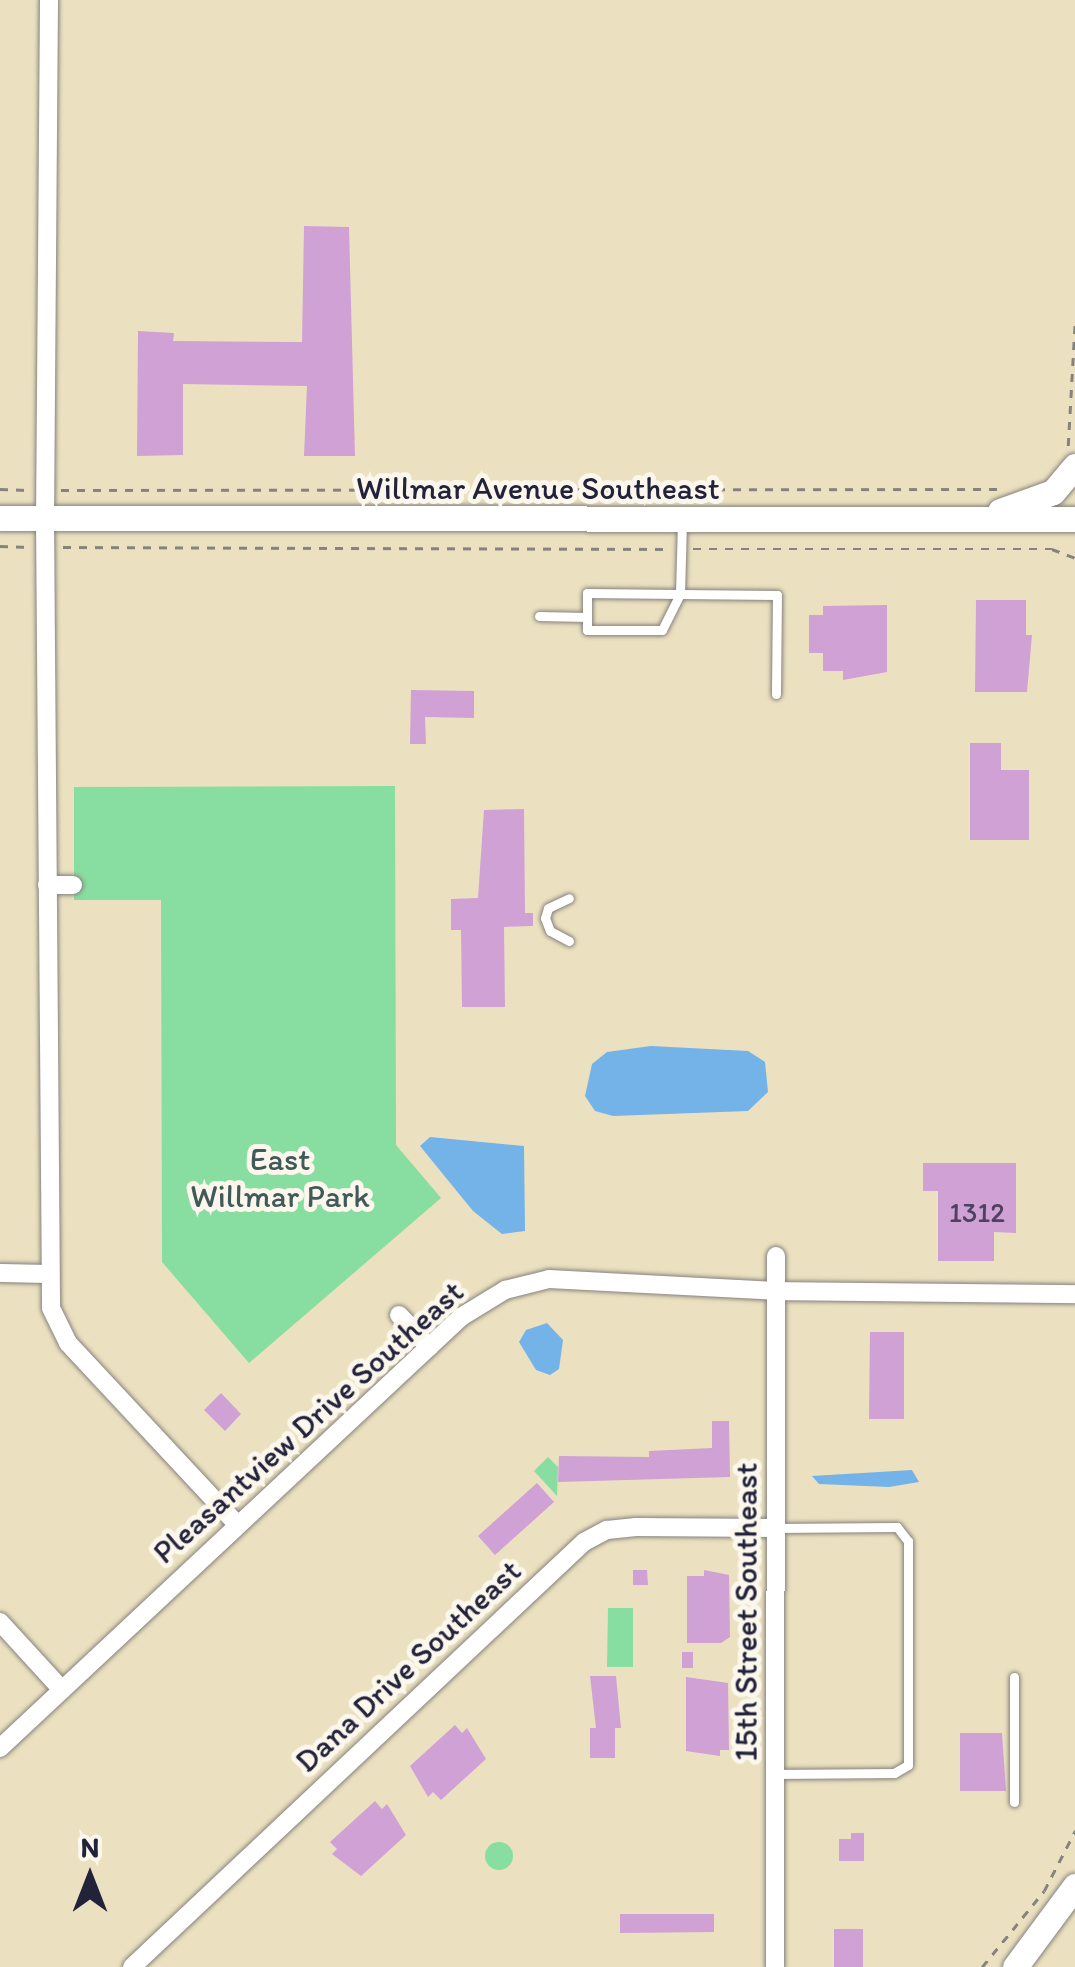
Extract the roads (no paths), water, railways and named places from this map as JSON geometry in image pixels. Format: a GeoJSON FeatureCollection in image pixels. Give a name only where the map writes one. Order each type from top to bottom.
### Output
{"type":"FeatureCollection","features":[{"type":"Feature","properties":{"kind":"main road"},"geometry":{"type":"LineString","coordinates":[[949,520],[1032,502],[1053,492],[1070,460]]}},
{"type":"Feature","properties":{"kind":"main road","name":"Willmar Avenue Southeast"},"geometry":{"type":"LineString","coordinates":[[0,518],[1075,520]]}},
{"type":"Feature","properties":{"kind":"main road"},"geometry":{"type":"LineString","coordinates":[[1015,1967],[1075,1886]]}},
{"type":"Feature","properties":{"kind":"street"},"geometry":{"type":"LineString","coordinates":[[49,0],[45,547],[50,1274],[54,1318],[68,1343],[237,1524]]}},
{"type":"Feature","properties":{"kind":"street"},"geometry":{"type":"LineString","coordinates":[[47,885],[72,885]]}},
{"type":"Feature","properties":{"kind":"street","name":"15th Street Southeast"},"geometry":{"type":"LineString","coordinates":[[775,1967],[776,1256]]}},
{"type":"Feature","properties":{"kind":"street"},"geometry":{"type":"LineString","coordinates":[[0,1273],[50,1274]]}},
{"type":"Feature","properties":{"kind":"street","name":"Pleasantview Drive Southeast"},"geometry":{"type":"LineString","coordinates":[[0,1748],[428,1347],[476,1306],[534,1281],[776,1291],[1075,1294]]}},
{"type":"Feature","properties":{"kind":"street"},"geometry":{"type":"LineString","coordinates":[[399,1316],[428,1347]]}},
{"type":"Feature","properties":{"kind":"street","name":"Dana Drive Southeast"},"geometry":{"type":"LineString","coordinates":[[132,1967],[584,1542],[607,1530],[636,1527],[776,1528]]}},
{"type":"Feature","properties":{"kind":"street"},"geometry":{"type":"LineString","coordinates":[[0,1622],[62,1690]]}},
{"type":"Feature","properties":{"kind":"lane"},"geometry":{"type":"LineString","coordinates":[[682,520],[680,594],[662,630],[587,630],[587,593],[680,594],[777,595],[776,694]]}},
{"type":"Feature","properties":{"kind":"lane"},"geometry":{"type":"LineString","coordinates":[[539,616],[587,616]]}},
{"type":"Feature","properties":{"kind":"lane"},"geometry":{"type":"LineString","coordinates":[[569,898],[554,903],[546,918],[550,931],[569,942]]}},
{"type":"Feature","properties":{"kind":"lane"},"geometry":{"type":"LineString","coordinates":[[776,1528],[897,1527],[908,1541],[908,1765],[894,1773],[776,1774]]}},
{"type":"Feature","properties":{"kind":"lane"},"geometry":{"type":"LineString","coordinates":[[1014,1676],[1014,1802]]}},
{"type":"Feature","properties":{"kind":"water"},"geometry":{"type":"Polygon","coordinates":[[[651,1046],[748,1051],[765,1062],[768,1092],[748,1111],[613,1116],[595,1111],[585,1096],[592,1064],[607,1052],[651,1046]]]}},
{"type":"Feature","properties":{"kind":"water"},"geometry":{"type":"Polygon","coordinates":[[[430,1137],[524,1146],[525,1231],[502,1234],[473,1211],[420,1146],[430,1137]]]}},
{"type":"Feature","properties":{"kind":"water"},"geometry":{"type":"Polygon","coordinates":[[[547,1323],[563,1340],[559,1369],[550,1375],[536,1370],[519,1342],[526,1330],[547,1323]]]}},
{"type":"Feature","properties":{"kind":"water"},"geometry":{"type":"Polygon","coordinates":[[[912,1470],[919,1482],[889,1487],[819,1484],[812,1476],[912,1470]]]}},
{"type":"Feature","properties":{"kind":"park label","name":"East Willmar Park"},"geometry":{"type":"Point","coordinates":[280,1178]}}]}
